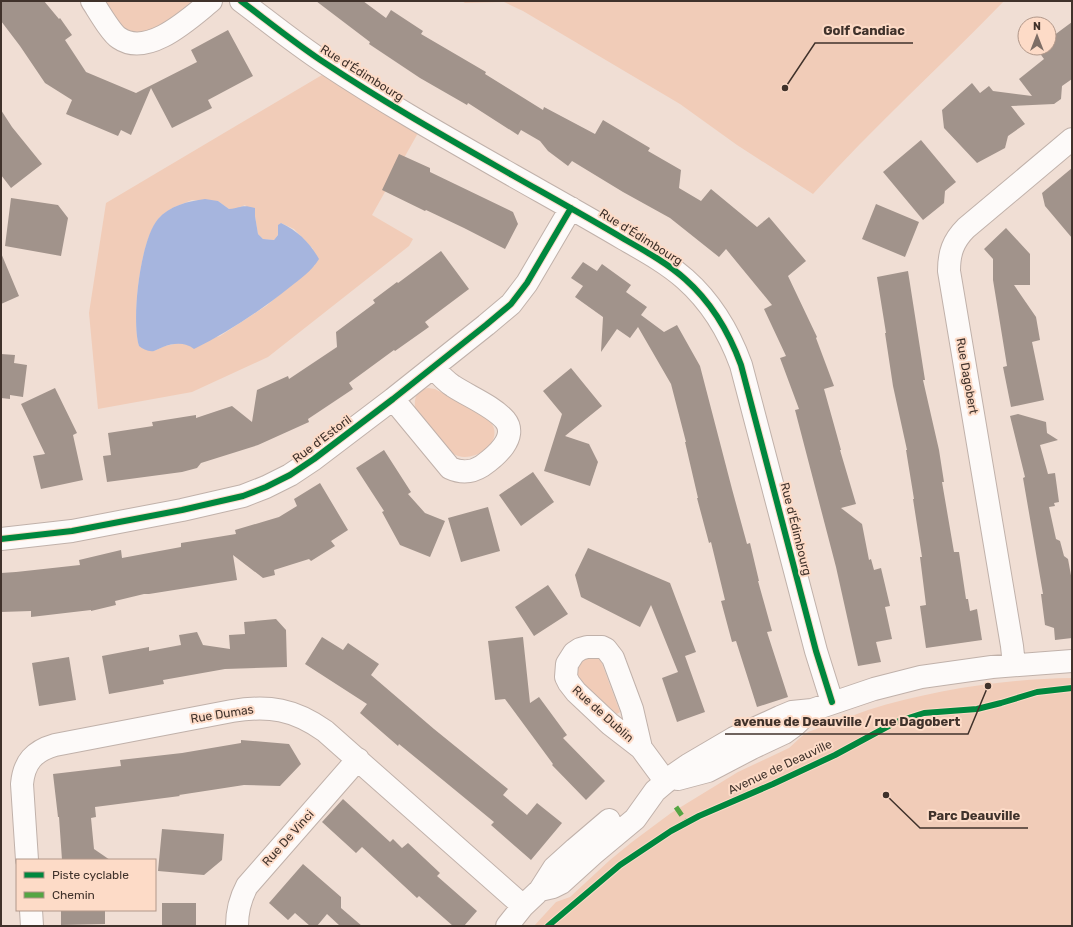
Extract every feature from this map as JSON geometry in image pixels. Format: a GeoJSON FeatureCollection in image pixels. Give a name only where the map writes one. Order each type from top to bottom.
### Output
{"type":"FeatureCollection","features":[{"type":"Feature","properties":{"kind":"street"},"geometry":{"type":"LineString","coordinates":[[92,1],[118,37],[129,43],[142,44],[167,35],[211,1]]}},
{"type":"Feature","properties":{"kind":"street","name":"Rue d'Édimbourg"},"geometry":{"type":"LineString","coordinates":[[241,1],[294,41],[354,82],[670,266],[695,288],[714,311],[729,335],[746,381],[816,651],[822,706]]}},
{"type":"Feature","properties":{"kind":"street","name":"Rue Dagobert"},"geometry":{"type":"LineString","coordinates":[[1014,665],[949,271],[949,260],[954,242],[966,228],[1072,139]]}},
{"type":"Feature","properties":{"kind":"street","name":"Rue d'Estoril"},"geometry":{"type":"LineString","coordinates":[[1,538],[66,532],[108,525],[227,500],[255,492],[278,482],[303,468],[486,326],[511,304],[527,283],[571,208]]}},
{"type":"Feature","properties":{"kind":"street"},"geometry":{"type":"LineString","coordinates":[[393,399],[450,468],[456,471],[468,472],[481,467],[506,444],[509,435],[505,420],[452,386],[432,368]]}},
{"type":"Feature","properties":{"kind":"street"},"geometry":{"type":"LineString","coordinates":[[506,926],[523,906],[540,890],[554,868],[579,845],[633,802],[660,787],[688,765],[734,738],[792,712],[822,706],[910,679],[1014,665],[1072,661]]}},
{"type":"Feature","properties":{"kind":"street","name":"Rue Dumas"},"geometry":{"type":"LineString","coordinates":[[27,859],[22,784],[25,767],[29,760],[36,754],[49,747],[232,711],[269,708],[293,713],[313,722],[340,742],[523,906]]}},
{"type":"Feature","properties":{"kind":"street","name":"Rue de Dublin"},"geometry":{"type":"LineString","coordinates":[[640,748],[660,787]]}},
{"type":"Feature","properties":{"kind":"street","name":"Rue De Vinci"},"geometry":{"type":"LineString","coordinates":[[237,926],[238,909],[241,898],[247,886],[358,759]]}},
{"type":"Feature","properties":{"kind":"street"},"geometry":{"type":"LineString","coordinates":[[31,911],[32,926]]}},
{"type":"Feature","properties":{"kind":"shaded area"},"geometry":{"type":"Polygon","coordinates":[[[103,1],[192,1],[180,13],[162,25],[143,32],[135,32],[124,28],[103,1]]]}},
{"type":"Feature","properties":{"kind":"shaded area"},"geometry":{"type":"Polygon","coordinates":[[[462,1],[1004,1],[859,145],[813,194],[737,145],[680,104],[523,11],[504,2],[465,3],[462,1]]]}},
{"type":"Feature","properties":{"kind":"shaded area"},"geometry":{"type":"Polygon","coordinates":[[[322,75],[418,133],[372,215],[413,239],[409,246],[268,357],[192,392],[98,409],[89,313],[106,203],[322,75]],[[192,200],[179,205],[163,214],[153,227],[142,260],[139,279],[136,318],[139,346],[154,351],[165,346],[179,343],[188,345],[220,336],[266,306],[315,265],[313,249],[294,229],[281,223],[278,230],[278,235],[274,240],[263,239],[258,234],[255,216],[245,205],[236,209],[229,209],[218,201],[192,200]]]}},
{"type":"Feature","properties":{"kind":"shaded area"},"geometry":{"type":"Polygon","coordinates":[[[428,388],[435,389],[457,400],[482,415],[492,424],[494,432],[493,439],[483,451],[468,457],[459,456],[450,452],[415,409],[415,401],[418,393],[428,388]]]}},
{"type":"Feature","properties":{"kind":"shaded area"},"geometry":{"type":"Polygon","coordinates":[[[586,658],[597,658],[601,661],[620,712],[617,714],[578,680],[578,664],[586,658]]]}},
{"type":"Feature","properties":{"kind":"shaded area"},"geometry":{"type":"Polygon","coordinates":[[[1072,678],[1072,926],[534,926],[556,902],[570,897],[610,860],[671,813],[738,772],[789,748],[808,732],[868,710],[943,691],[995,683],[1072,678]]]}},
{"type":"Feature","properties":{"kind":"water"},"geometry":{"type":"Polygon","coordinates":[[[205,199],[218,201],[229,209],[244,206],[255,208],[258,234],[263,239],[274,240],[278,235],[278,225],[281,223],[303,238],[319,259],[306,274],[279,296],[244,321],[194,349],[187,345],[175,344],[162,347],[154,351],[146,350],[139,346],[136,318],[139,281],[146,244],[152,229],[162,214],[173,207],[192,201],[205,199]]]}},
{"type":"Feature","properties":{"kind":"building"},"geometry":{"type":"Polygon","coordinates":[[[1,1],[44,1],[59,19],[60,18],[72,35],[65,40],[86,72],[136,93],[197,62],[191,50],[228,30],[253,76],[208,100],[212,108],[172,128],[151,88],[131,135],[121,130],[118,136],[66,114],[72,100],[45,83],[1,21],[1,1]]]}},
{"type":"Feature","properties":{"kind":"building"},"geometry":{"type":"Polygon","coordinates":[[[316,1],[363,1],[386,18],[391,10],[423,31],[421,34],[486,72],[485,74],[543,110],[544,107],[595,134],[603,120],[650,148],[648,151],[681,170],[679,188],[701,201],[711,189],[757,227],[769,217],[806,261],[788,276],[817,337],[816,338],[834,386],[824,389],[856,504],[841,508],[862,524],[869,560],[871,559],[874,570],[881,568],[890,606],[885,607],[892,639],[876,642],[881,662],[858,666],[836,567],[795,410],[799,409],[780,358],[786,356],[764,309],[772,305],[726,249],[719,257],[670,218],[572,161],[568,166],[548,151],[540,141],[521,130],[518,135],[468,103],[467,105],[420,78],[369,44],[370,42],[316,1]]]}},
{"type":"Feature","properties":{"kind":"building"},"geometry":{"type":"Polygon","coordinates":[[[1072,22],[1072,79],[1062,86],[1061,99],[1054,104],[1011,106],[1025,124],[1008,136],[1005,148],[977,163],[944,128],[942,110],[972,83],[980,93],[989,86],[993,91],[1032,96],[1019,79],[1044,59],[1042,56],[1057,56],[1057,33],[1072,22]]]}},
{"type":"Feature","properties":{"kind":"building"},"geometry":{"type":"Polygon","coordinates":[[[1,110],[12,127],[42,164],[11,188],[1,175],[1,110]]]}},
{"type":"Feature","properties":{"kind":"building"},"geometry":{"type":"Polygon","coordinates":[[[921,140],[956,182],[945,191],[944,203],[923,220],[883,172],[921,140]]]}},
{"type":"Feature","properties":{"kind":"building"},"geometry":{"type":"Polygon","coordinates":[[[399,154],[430,168],[430,172],[513,212],[518,224],[505,249],[464,228],[382,190],[399,154]]]}},
{"type":"Feature","properties":{"kind":"building"},"geometry":{"type":"Polygon","coordinates":[[[1072,168],[1072,238],[1045,206],[1042,193],[1072,168]]]}},
{"type":"Feature","properties":{"kind":"building"},"geometry":{"type":"Polygon","coordinates":[[[11,198],[58,205],[68,218],[61,256],[5,246],[11,198]]]}},
{"type":"Feature","properties":{"kind":"building"},"geometry":{"type":"Polygon","coordinates":[[[876,204],[919,222],[905,257],[862,239],[876,204]]]}},
{"type":"Feature","properties":{"kind":"building"},"geometry":{"type":"Polygon","coordinates":[[[1006,228],[1030,254],[1030,285],[1014,285],[1036,317],[1040,340],[1032,342],[1044,400],[1011,407],[1003,367],[1007,366],[993,280],[993,259],[984,249],[1006,228]]]}},
{"type":"Feature","properties":{"kind":"building"},"geometry":{"type":"Polygon","coordinates":[[[441,251],[469,289],[425,322],[429,327],[395,351],[394,350],[349,383],[353,389],[308,419],[309,422],[258,445],[201,463],[197,468],[182,472],[107,482],[103,456],[111,455],[108,433],[153,426],[152,422],[196,415],[196,418],[232,406],[252,422],[257,390],[288,376],[289,379],[337,347],[336,332],[375,303],[373,300],[441,251]]]}},
{"type":"Feature","properties":{"kind":"building"},"geometry":{"type":"Polygon","coordinates":[[[1,253],[19,296],[1,304],[1,253]]]}},
{"type":"Feature","properties":{"kind":"building"},"geometry":{"type":"Polygon","coordinates":[[[583,262],[597,271],[602,264],[631,285],[626,292],[647,307],[641,315],[664,332],[677,325],[700,366],[747,544],[750,543],[758,581],[772,631],[767,632],[788,697],[757,707],[736,641],[732,642],[721,601],[725,600],[711,542],[709,543],[697,498],[686,442],[671,384],[638,327],[630,338],[617,329],[601,352],[603,317],[575,297],[583,286],[571,278],[583,262]]]}},
{"type":"Feature","properties":{"kind":"building"},"geometry":{"type":"Polygon","coordinates":[[[908,271],[925,380],[923,380],[939,450],[944,482],[942,482],[954,552],[959,552],[966,599],[968,599],[970,611],[977,609],[982,640],[926,648],[920,606],[926,605],[920,557],[922,557],[907,450],[893,386],[877,277],[908,271]]]}},
{"type":"Feature","properties":{"kind":"building"},"geometry":{"type":"Polygon","coordinates":[[[1,354],[15,355],[14,363],[27,365],[23,397],[10,395],[10,399],[1,398],[1,354]]]}},
{"type":"Feature","properties":{"kind":"building"},"geometry":{"type":"Polygon","coordinates":[[[571,368],[602,406],[565,436],[589,444],[598,462],[590,486],[544,471],[562,414],[543,391],[571,368]]]}},
{"type":"Feature","properties":{"kind":"building"},"geometry":{"type":"Polygon","coordinates":[[[55,388],[77,433],[73,435],[83,480],[41,489],[33,456],[45,454],[21,404],[55,388]]]}},
{"type":"Feature","properties":{"kind":"building"},"geometry":{"type":"Polygon","coordinates":[[[1018,414],[1046,422],[1047,433],[1058,440],[1040,445],[1048,474],[1055,473],[1059,502],[1054,503],[1055,506],[1049,507],[1056,539],[1060,541],[1064,556],[1068,559],[1072,581],[1072,638],[1055,640],[1054,628],[1045,625],[1041,594],[1043,594],[1023,478],[1025,477],[1010,416],[1018,414]]]}},
{"type":"Feature","properties":{"kind":"building"},"geometry":{"type":"Polygon","coordinates":[[[384,450],[411,492],[408,494],[425,513],[445,521],[430,557],[400,545],[382,512],[384,511],[356,468],[384,450]]]}},
{"type":"Feature","properties":{"kind":"building"},"geometry":{"type":"Polygon","coordinates":[[[533,472],[554,502],[521,526],[499,495],[533,472]]]}},
{"type":"Feature","properties":{"kind":"building"},"geometry":{"type":"Polygon","coordinates":[[[320,483],[348,530],[331,541],[335,546],[311,561],[309,559],[274,570],[275,575],[263,578],[233,555],[237,580],[144,594],[115,601],[116,605],[91,611],[31,617],[31,611],[1,612],[1,573],[80,565],[79,560],[121,550],[122,558],[181,547],[181,543],[236,534],[235,530],[279,517],[297,506],[294,499],[320,483]]]}},
{"type":"Feature","properties":{"kind":"building"},"geometry":{"type":"Polygon","coordinates":[[[488,507],[500,551],[461,562],[448,518],[488,507]]]}},
{"type":"Feature","properties":{"kind":"building"},"geometry":{"type":"Polygon","coordinates":[[[588,548],[670,583],[696,652],[685,656],[705,712],[677,722],[662,678],[678,672],[651,605],[640,627],[581,597],[575,575],[588,548]]]}},
{"type":"Feature","properties":{"kind":"building"},"geometry":{"type":"Polygon","coordinates":[[[548,585],[568,614],[534,636],[515,607],[548,585]]]}},
{"type":"Feature","properties":{"kind":"building"},"geometry":{"type":"Polygon","coordinates":[[[276,619],[286,630],[287,667],[225,669],[163,680],[164,684],[109,694],[102,656],[149,647],[149,651],[181,645],[179,635],[197,632],[203,645],[230,649],[229,635],[245,634],[244,622],[276,619]]]}},
{"type":"Feature","properties":{"kind":"building"},"geometry":{"type":"Polygon","coordinates":[[[322,637],[343,650],[348,643],[379,664],[371,675],[434,729],[508,789],[503,795],[527,815],[537,803],[562,823],[531,860],[491,825],[494,822],[399,744],[398,746],[360,713],[367,704],[305,664],[322,637]]]}},
{"type":"Feature","properties":{"kind":"building"},"geometry":{"type":"Polygon","coordinates":[[[523,637],[530,703],[539,697],[567,735],[563,738],[605,781],[586,800],[552,765],[553,764],[505,699],[495,700],[488,641],[523,637]]]}},
{"type":"Feature","properties":{"kind":"building"},"geometry":{"type":"Polygon","coordinates":[[[69,657],[76,700],[39,706],[32,663],[69,657]]]}},
{"type":"Feature","properties":{"kind":"building"},"geometry":{"type":"Polygon","coordinates":[[[241,740],[289,744],[301,764],[280,786],[244,785],[179,795],[180,796],[95,807],[96,817],[91,818],[94,849],[109,859],[62,859],[59,817],[53,774],[121,766],[120,760],[182,753],[241,743],[241,740]]]}},
{"type":"Feature","properties":{"kind":"building"},"geometry":{"type":"Polygon","coordinates":[[[343,799],[390,842],[393,839],[402,848],[408,843],[440,873],[437,876],[477,911],[464,926],[453,926],[419,896],[417,898],[362,847],[356,853],[322,822],[343,799]]]}},
{"type":"Feature","properties":{"kind":"building"},"geometry":{"type":"Polygon","coordinates":[[[162,829],[224,834],[222,860],[204,875],[158,871],[162,829]]]}},
{"type":"Feature","properties":{"kind":"building"},"geometry":{"type":"Polygon","coordinates":[[[303,864],[341,897],[341,908],[362,926],[340,926],[327,914],[317,926],[310,926],[295,913],[288,920],[269,903],[303,864]]]}},
{"type":"Feature","properties":{"kind":"building"},"geometry":{"type":"Polygon","coordinates":[[[162,903],[196,903],[196,926],[162,926],[162,903]]]}},
{"type":"Feature","properties":{"kind":"building"},"geometry":{"type":"Polygon","coordinates":[[[61,911],[105,911],[105,924],[61,925],[61,911]]]}},
{"type":"Feature","properties":{"kind":"marked path"},"geometry":{"type":"LineString","coordinates":[[676,807],[687,823]]}},
{"type":"Feature","properties":{"kind":"cycle path"},"geometry":{"type":"LineString","coordinates":[[241,1],[293,41],[348,78],[441,134],[656,258],[685,279],[703,298],[725,329],[741,365],[816,651],[832,702]]}},
{"type":"Feature","properties":{"kind":"cycle path"},"geometry":{"type":"LineString","coordinates":[[1,539],[72,531],[182,510],[243,496],[290,475],[314,459],[393,399],[511,304],[527,283],[571,208]]}},
{"type":"Feature","properties":{"kind":"cycle path","name":"Avenue de Deauville"},"geometry":{"type":"LineString","coordinates":[[548,926],[620,865],[671,831],[699,816],[835,755],[896,722],[924,713],[977,709],[1037,692],[1072,688]]}},
{"type":"Feature","properties":{"kind":"place","name":"Golf Candiac"},"geometry":{"type":"Point","coordinates":[785,88]}},
{"type":"Feature","properties":{"kind":"place","name":"avenue de Deauville / rue Dagobert"},"geometry":{"type":"Point","coordinates":[988,686]}},
{"type":"Feature","properties":{"kind":"place","name":"Parc Deauville"},"geometry":{"type":"Point","coordinates":[886,795]}}]}
